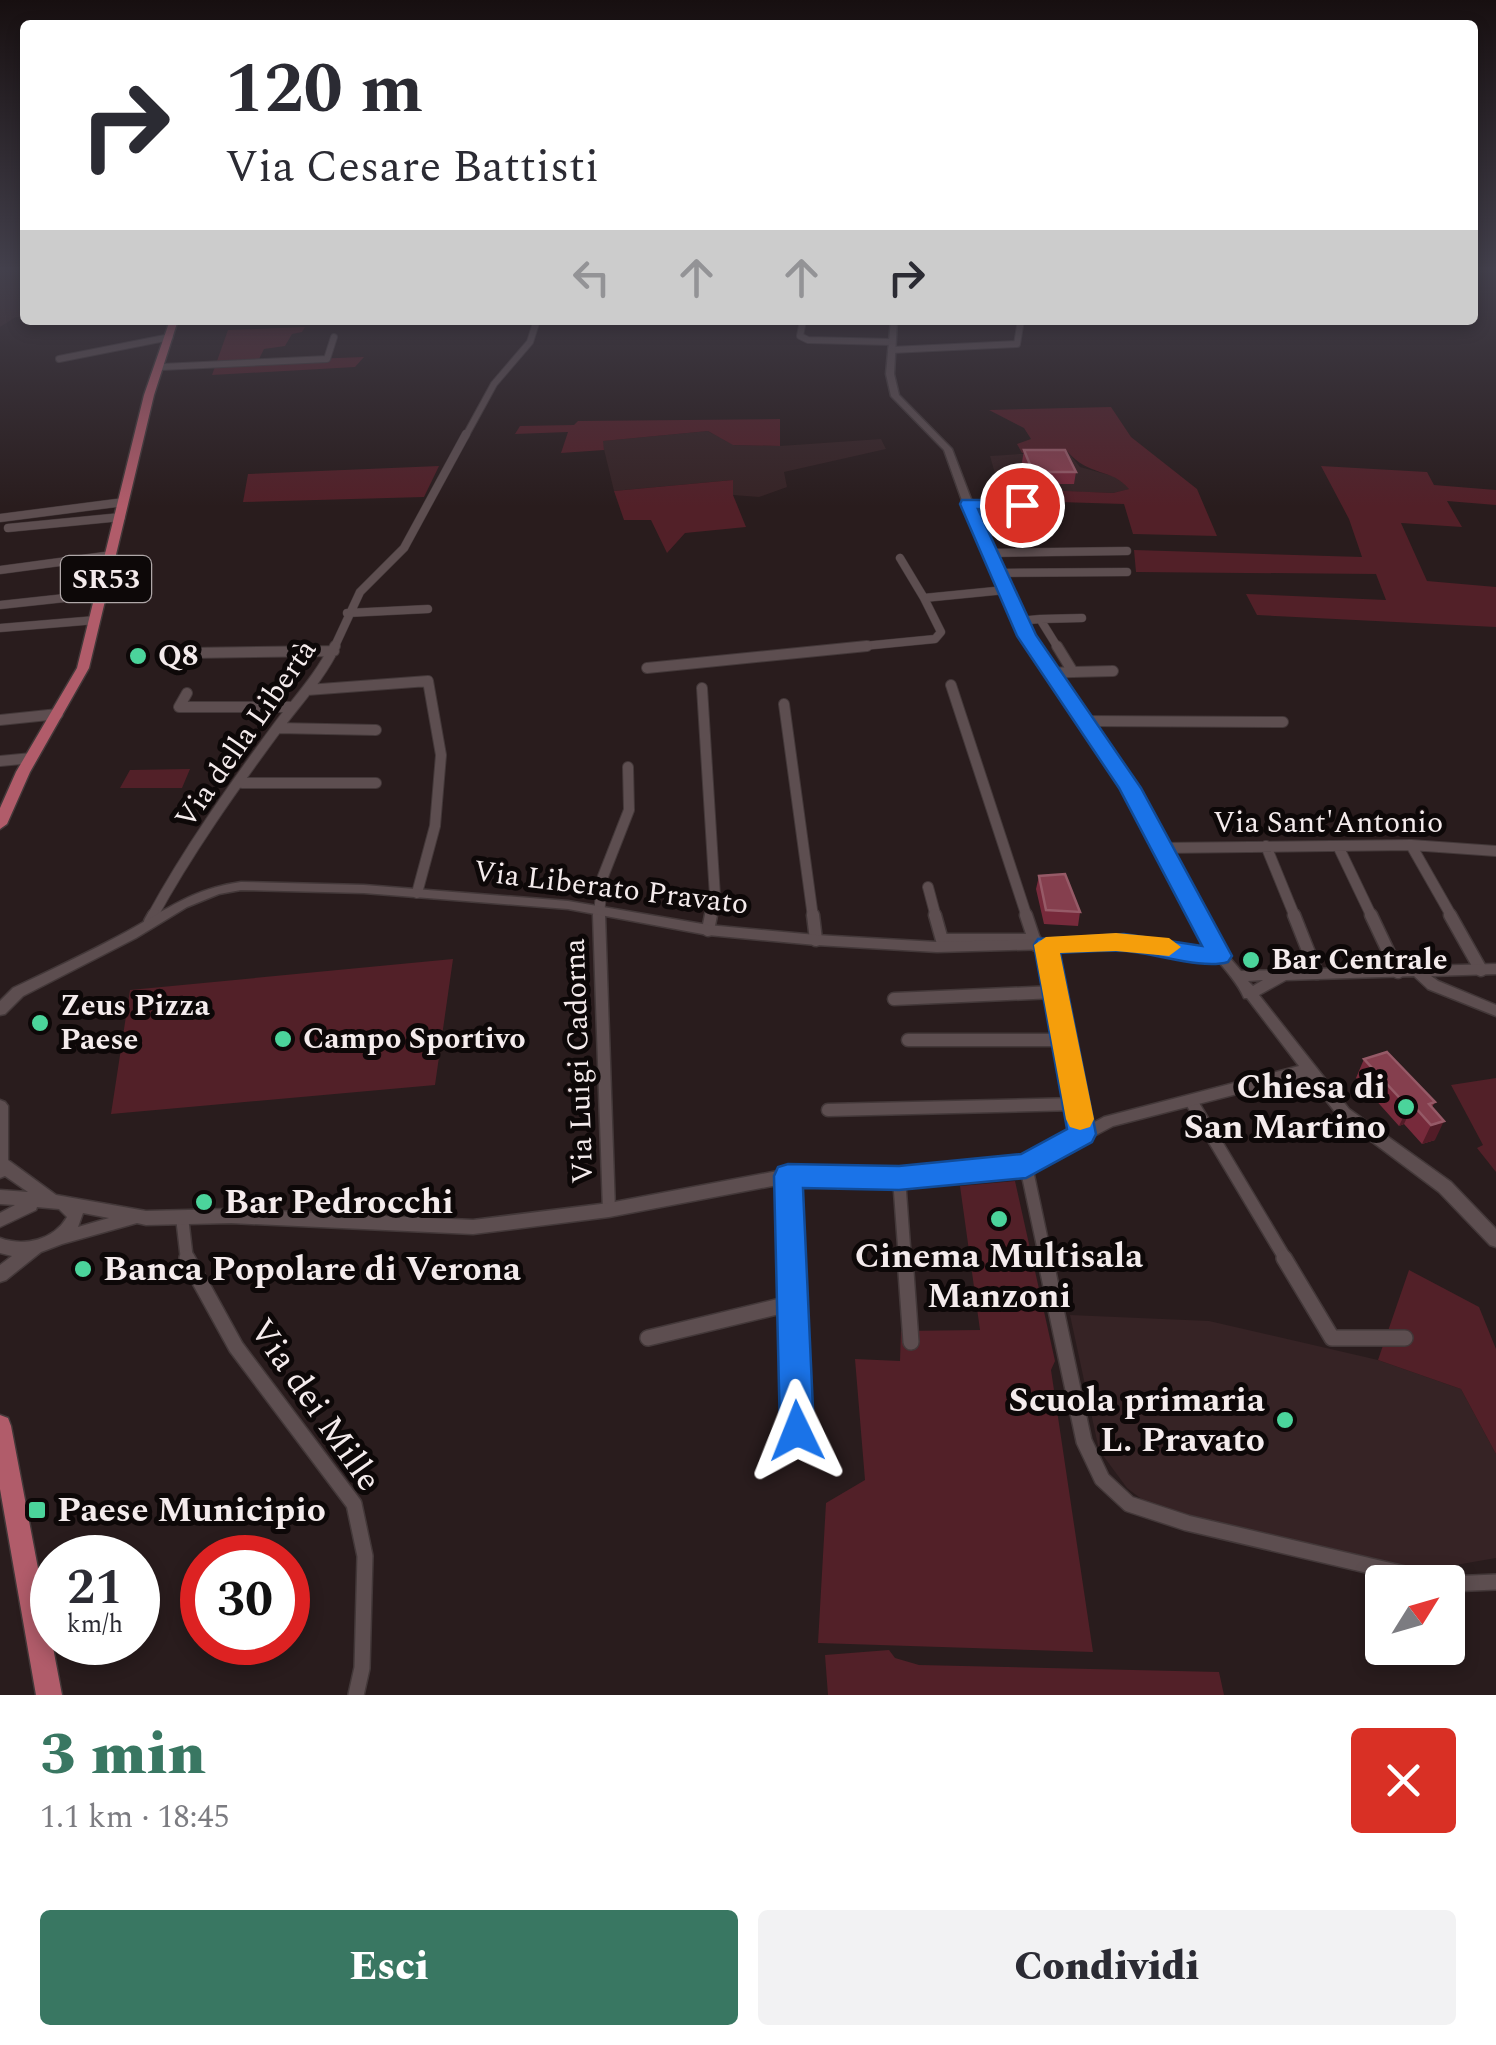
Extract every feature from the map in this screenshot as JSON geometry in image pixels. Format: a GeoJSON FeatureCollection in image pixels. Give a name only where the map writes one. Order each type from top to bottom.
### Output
{"type":"FeatureCollection","features":[{"type":"Feature","properties":{"kind":"main road","name":"SR53"},"geometry":{"type":"LineString","coordinates":[[0,824],[4,807],[83,668],[149,395],[166,349]]}},
{"type":"Feature","properties":{"kind":"main road"},"geometry":{"type":"LineString","coordinates":[[0,1426],[49,1695]]}},
{"type":"Feature","properties":{"kind":"street"},"geometry":{"type":"LineString","coordinates":[[59,359],[109,349]]}},
{"type":"Feature","properties":{"kind":"street"},"geometry":{"type":"LineString","coordinates":[[160,367],[326,359],[330,349]]}},
{"type":"Feature","properties":{"kind":"street","name":"Via della Libertà"},"geometry":{"type":"LineString","coordinates":[[150,922],[181,866],[334,651],[347,614],[360,592],[404,548],[494,384],[524,349]]}},
{"type":"Feature","properties":{"kind":"street"},"geometry":{"type":"LineString","coordinates":[[892,349],[890,374],[895,396],[943,441],[1019,621],[1049,673],[1130,788],[1206,932],[1210,953],[1233,974],[1344,1113],[1444,1187],[1496,1240]]}},
{"type":"Feature","properties":{"kind":"street"},"geometry":{"type":"LineString","coordinates":[[968,504],[1013,500],[1022,505],[1036,534]]}},
{"type":"Feature","properties":{"kind":"street"},"geometry":{"type":"LineString","coordinates":[[0,518],[124,502]]}},
{"type":"Feature","properties":{"kind":"street"},"geometry":{"type":"LineString","coordinates":[[8,528],[121,516]]}},
{"type":"Feature","properties":{"kind":"street"},"geometry":{"type":"LineString","coordinates":[[989,553],[1126,552]]}},
{"type":"Feature","properties":{"kind":"street"},"geometry":{"type":"LineString","coordinates":[[0,570],[112,555]]}},
{"type":"Feature","properties":{"kind":"street"},"geometry":{"type":"LineString","coordinates":[[647,668],[935,639],[941,632],[900,558]]}},
{"type":"Feature","properties":{"kind":"street"},"geometry":{"type":"LineString","coordinates":[[997,573],[1127,572]]}},
{"type":"Feature","properties":{"kind":"street"},"geometry":{"type":"LineString","coordinates":[[924,598],[1005,590]]}},
{"type":"Feature","properties":{"kind":"street"},"geometry":{"type":"LineString","coordinates":[[0,605],[102,594]]}},
{"type":"Feature","properties":{"kind":"street"},"geometry":{"type":"LineString","coordinates":[[347,614],[428,609]]}},
{"type":"Feature","properties":{"kind":"street"},"geometry":{"type":"LineString","coordinates":[[1019,621],[1082,618]]}},
{"type":"Feature","properties":{"kind":"street"},"geometry":{"type":"LineString","coordinates":[[1040,619],[1073,672]]}},
{"type":"Feature","properties":{"kind":"street"},"geometry":{"type":"LineString","coordinates":[[0,628],[96,620]]}},
{"type":"Feature","properties":{"kind":"street"},"geometry":{"type":"LineString","coordinates":[[190,654],[334,651]]}},
{"type":"Feature","properties":{"kind":"street"},"geometry":{"type":"LineString","coordinates":[[1049,673],[1113,671]]}},
{"type":"Feature","properties":{"kind":"street"},"geometry":{"type":"LineString","coordinates":[[307,690],[428,681],[441,755],[435,826],[417,893]]}},
{"type":"Feature","properties":{"kind":"street"},"geometry":{"type":"LineString","coordinates":[[951,685],[1055,992],[1082,1134]]}},
{"type":"Feature","properties":{"kind":"street"},"geometry":{"type":"LineString","coordinates":[[702,688],[715,896],[708,930]]}},
{"type":"Feature","properties":{"kind":"street"},"geometry":{"type":"LineString","coordinates":[[186,693],[180,707],[292,707]]}},
{"type":"Feature","properties":{"kind":"street"},"geometry":{"type":"LineString","coordinates":[[784,704],[816,940]]}},
{"type":"Feature","properties":{"kind":"street"},"geometry":{"type":"LineString","coordinates":[[0,720],[58,714]]}},
{"type":"Feature","properties":{"kind":"street"},"geometry":{"type":"LineString","coordinates":[[1084,721],[1283,722]]}},
{"type":"Feature","properties":{"kind":"street"},"geometry":{"type":"LineString","coordinates":[[277,728],[376,730]]}},
{"type":"Feature","properties":{"kind":"street"},"geometry":{"type":"LineString","coordinates":[[0,761],[32,758]]}},
{"type":"Feature","properties":{"kind":"street","name":"Via Luigi Cadorna"},"geometry":{"type":"LineString","coordinates":[[610,1210],[599,910],[602,879],[629,810],[628,766]]}},
{"type":"Feature","properties":{"kind":"street"},"geometry":{"type":"LineString","coordinates":[[242,782],[376,784]]}},
{"type":"Feature","properties":{"kind":"street"},"geometry":{"type":"LineString","coordinates":[[1266,846],[1317,973]]}},
{"type":"Feature","properties":{"kind":"street"},"geometry":{"type":"LineString","coordinates":[[1338,846],[1398,972]]}},
{"type":"Feature","properties":{"kind":"street"},"geometry":{"type":"LineString","coordinates":[[1411,846],[1489,970]]}},
{"type":"Feature","properties":{"kind":"street","name":"Via Sant'Antonio"},"geometry":{"type":"LineString","coordinates":[[1160,848],[1411,846],[1496,851]]}},
{"type":"Feature","properties":{"kind":"street","name":"Via Liberato Pravato"},"geometry":{"type":"LineString","coordinates":[[0,1010],[18,992],[150,922],[216,890],[242,886],[417,893],[599,910],[708,930],[816,940],[937,947],[1124,942],[1210,953]]}},
{"type":"Feature","properties":{"kind":"street"},"geometry":{"type":"LineString","coordinates":[[928,887],[942,940],[1039,943]]}},
{"type":"Feature","properties":{"kind":"street"},"geometry":{"type":"LineString","coordinates":[[1233,974],[1489,970]]}},
{"type":"Feature","properties":{"kind":"street"},"geometry":{"type":"LineString","coordinates":[[1418,972],[1433,985],[1496,1011]]}},
{"type":"Feature","properties":{"kind":"street"},"geometry":{"type":"LineString","coordinates":[[1248,994],[1287,974]]}},
{"type":"Feature","properties":{"kind":"street"},"geometry":{"type":"LineString","coordinates":[[894,999],[1055,992]]}},
{"type":"Feature","properties":{"kind":"street"},"geometry":{"type":"LineString","coordinates":[[908,1040],[1066,1040]]}},
{"type":"Feature","properties":{"kind":"street"},"geometry":{"type":"LineString","coordinates":[[0,1216],[9,1198],[58,1202],[136,1217],[230,1216],[472,1228],[610,1210],[788,1176],[899,1178],[1026,1166],[1109,1121],[1307,1070]]}},
{"type":"Feature","properties":{"kind":"street"},"geometry":{"type":"LineString","coordinates":[[1190,1101],[1332,1338],[1406,1338]]}},
{"type":"Feature","properties":{"kind":"street"},"geometry":{"type":"LineString","coordinates":[[828,1110],[1077,1104]]}},
{"type":"Feature","properties":{"kind":"street"},"geometry":{"type":"LineString","coordinates":[[0,1106],[0,1172]]}},
{"type":"Feature","properties":{"kind":"street"},"geometry":{"type":"LineString","coordinates":[[0,1276],[75,1222],[74,1211],[1,1164]]}},
{"type":"Feature","properties":{"kind":"street"},"geometry":{"type":"LineString","coordinates":[[1026,1166],[1084,1440],[1102,1479],[1129,1504],[1187,1523],[1366,1565]]}},
{"type":"Feature","properties":{"kind":"street"},"geometry":{"type":"LineString","coordinates":[[788,1176],[797,1431]]}},
{"type":"Feature","properties":{"kind":"street"},"geometry":{"type":"LineString","coordinates":[[899,1178],[910,1342]]}},
{"type":"Feature","properties":{"kind":"street"},"geometry":{"type":"LineString","coordinates":[[0,1216],[28,1205],[58,1202]]}},
{"type":"Feature","properties":{"kind":"street"},"geometry":{"type":"LineString","coordinates":[[4,1249],[48,1242],[136,1217]]}},
{"type":"Feature","properties":{"kind":"street","name":"Via dei Mille"},"geometry":{"type":"LineString","coordinates":[[182,1217],[187,1260],[236,1346],[354,1504],[365,1556],[362,1668],[356,1695]]}},
{"type":"Feature","properties":{"kind":"street"},"geometry":{"type":"LineString","coordinates":[[648,1338],[793,1303]]}},
{"type":"Feature","properties":{"kind":"street"},"geometry":{"type":"LineString","coordinates":[[1465,1583],[1496,1582]]}},
{"type":"Feature","properties":{"kind":"shaded area"},"geometry":{"type":"Polygon","coordinates":[[[221,349],[264,349],[258,361],[364,357],[355,367],[212,375],[221,349]]]}},
{"type":"Feature","properties":{"kind":"shaded area"},"geometry":{"type":"Polygon","coordinates":[[[1111,407],[1131,437],[1197,489],[1217,536],[1133,534],[1124,504],[1026,501],[1018,489],[1113,493],[1129,489],[1115,478],[1084,465],[1067,451],[1022,453],[1017,444],[1031,439],[1024,428],[989,410],[1111,407]]]}},
{"type":"Feature","properties":{"kind":"shaded area"},"geometry":{"type":"Polygon","coordinates":[[[780,419],[780,446],[733,445],[708,431],[603,441],[604,450],[561,453],[568,432],[515,434],[520,426],[574,425],[578,421],[780,419]]]}},
{"type":"Feature","properties":{"kind":"shaded area"},"geometry":{"type":"Polygon","coordinates":[[[708,431],[734,445],[881,439],[886,449],[784,472],[787,487],[759,497],[733,495],[733,480],[614,491],[602,441],[708,431]]]}},
{"type":"Feature","properties":{"kind":"shaded area"},"geometry":{"type":"Polygon","coordinates":[[[1067,451],[1080,467],[1120,478],[1130,489],[1113,493],[1019,490],[998,484],[990,456],[1067,451]]]}},
{"type":"Feature","properties":{"kind":"shaded area"},"geometry":{"type":"Polygon","coordinates":[[[439,466],[424,497],[243,502],[248,474],[439,466]]]}},
{"type":"Feature","properties":{"kind":"shaded area"},"geometry":{"type":"Polygon","coordinates":[[[1321,466],[1427,472],[1434,485],[1496,490],[1496,505],[1447,501],[1462,527],[1401,523],[1427,581],[1496,587],[1496,627],[1257,615],[1246,594],[1386,600],[1376,574],[1136,572],[1134,550],[1362,557],[1349,519],[1321,466]]]}},
{"type":"Feature","properties":{"kind":"shaded area"},"geometry":{"type":"Polygon","coordinates":[[[733,480],[733,495],[746,527],[685,533],[667,553],[651,520],[624,520],[614,491],[733,480]]]}},
{"type":"Feature","properties":{"kind":"shaded area"},"geometry":{"type":"Polygon","coordinates":[[[190,769],[182,788],[120,788],[130,770],[190,769]]]}},
{"type":"Feature","properties":{"kind":"shaded area"},"geometry":{"type":"Polygon","coordinates":[[[453,959],[435,1085],[111,1114],[130,990],[453,959]]]}},
{"type":"Feature","properties":{"kind":"shaded area"},"geometry":{"type":"Polygon","coordinates":[[[1496,1078],[1496,1172],[1477,1148],[1483,1145],[1451,1085],[1496,1078]]]}},
{"type":"Feature","properties":{"kind":"shaded area"},"geometry":{"type":"Polygon","coordinates":[[[1015,1181],[1055,1361],[1051,1370],[1093,1652],[818,1643],[826,1503],[865,1480],[855,1359],[900,1361],[901,1331],[980,1330],[960,1186],[1015,1181]]]}},
{"type":"Feature","properties":{"kind":"shaded area"},"geometry":{"type":"Polygon","coordinates":[[[1409,1270],[1479,1307],[1496,1349],[1496,1454],[1461,1389],[1378,1360],[1409,1270]]]}},
{"type":"Feature","properties":{"kind":"shaded area","name":"Scuola primaria L. Pravato"},"geometry":{"type":"Polygon","coordinates":[[[1070,1315],[1209,1321],[1378,1360],[1461,1389],[1496,1454],[1496,1558],[1456,1565],[1401,1565],[1291,1544],[1148,1504],[1127,1488],[1099,1450],[1070,1315]]]}},
{"type":"Feature","properties":{"kind":"shaded area"},"geometry":{"type":"Polygon","coordinates":[[[889,1650],[895,1658],[919,1665],[1219,1672],[1224,1695],[828,1695],[825,1655],[889,1650]]]}},
{"type":"Feature","properties":{"kind":"building"},"geometry":{"type":"Polygon","coordinates":[[[1024,450],[1065,450],[1076,472],[1033,472],[1024,450]]]}},
{"type":"Feature","properties":{"kind":"building"},"geometry":{"type":"Polygon","coordinates":[[[1065,874],[1080,912],[1046,910],[1039,876],[1065,874]]]}},
{"type":"Feature","properties":{"kind":"building"},"geometry":{"type":"Polygon","coordinates":[[[1387,1052],[1435,1102],[1429,1104],[1444,1121],[1431,1125],[1413,1105],[1408,1107],[1364,1059],[1387,1052]]]}},
{"type":"Feature","properties":{"kind":"slow traffic"},"geometry":{"type":"LineString","coordinates":[[1080,1119],[1046,945],[1116,942],[1169,947]]}},
{"type":"Feature","properties":{"kind":"place","name":"Q8"},"geometry":{"type":"Point","coordinates":[138,656]}},
{"type":"Feature","properties":{"kind":"place","name":"Bar Centrale"},"geometry":{"type":"Point","coordinates":[1251,960]}},
{"type":"Feature","properties":{"kind":"place","name":"Zeus Pizza Paese"},"geometry":{"type":"Point","coordinates":[40,1023]}},
{"type":"Feature","properties":{"kind":"place","name":"Campo Sportivo"},"geometry":{"type":"Point","coordinates":[283,1039]}},
{"type":"Feature","properties":{"kind":"place","name":"Chiesa di San Martino"},"geometry":{"type":"Point","coordinates":[1406,1107]}},
{"type":"Feature","properties":{"kind":"place","name":"Bar Pedrocchi"},"geometry":{"type":"Point","coordinates":[204,1202]}},
{"type":"Feature","properties":{"kind":"place","name":"Cinema Multisala Manzoni"},"geometry":{"type":"Point","coordinates":[999,1219]}},
{"type":"Feature","properties":{"kind":"place","name":"Banca Popolare di Verona"},"geometry":{"type":"Point","coordinates":[83,1269]}},
{"type":"Feature","properties":{"kind":"place","name":"Scuola primaria L. Pravato"},"geometry":{"type":"Point","coordinates":[1285,1420]}},
{"type":"Feature","properties":{"kind":"place","name":"Paese Municipio"},"geometry":{"type":"Point","coordinates":[37,1510]}},
{"type":"Feature","properties":{"kind":"route"},"geometry":{"type":"LineString","coordinates":[[797,1431],[788,1176],[899,1178],[1026,1166],[1082,1134],[1046,945],[1124,942],[1187,950],[1210,959],[1219,956],[1130,788],[1026,636],[968,504],[1022,505]]}}]}
